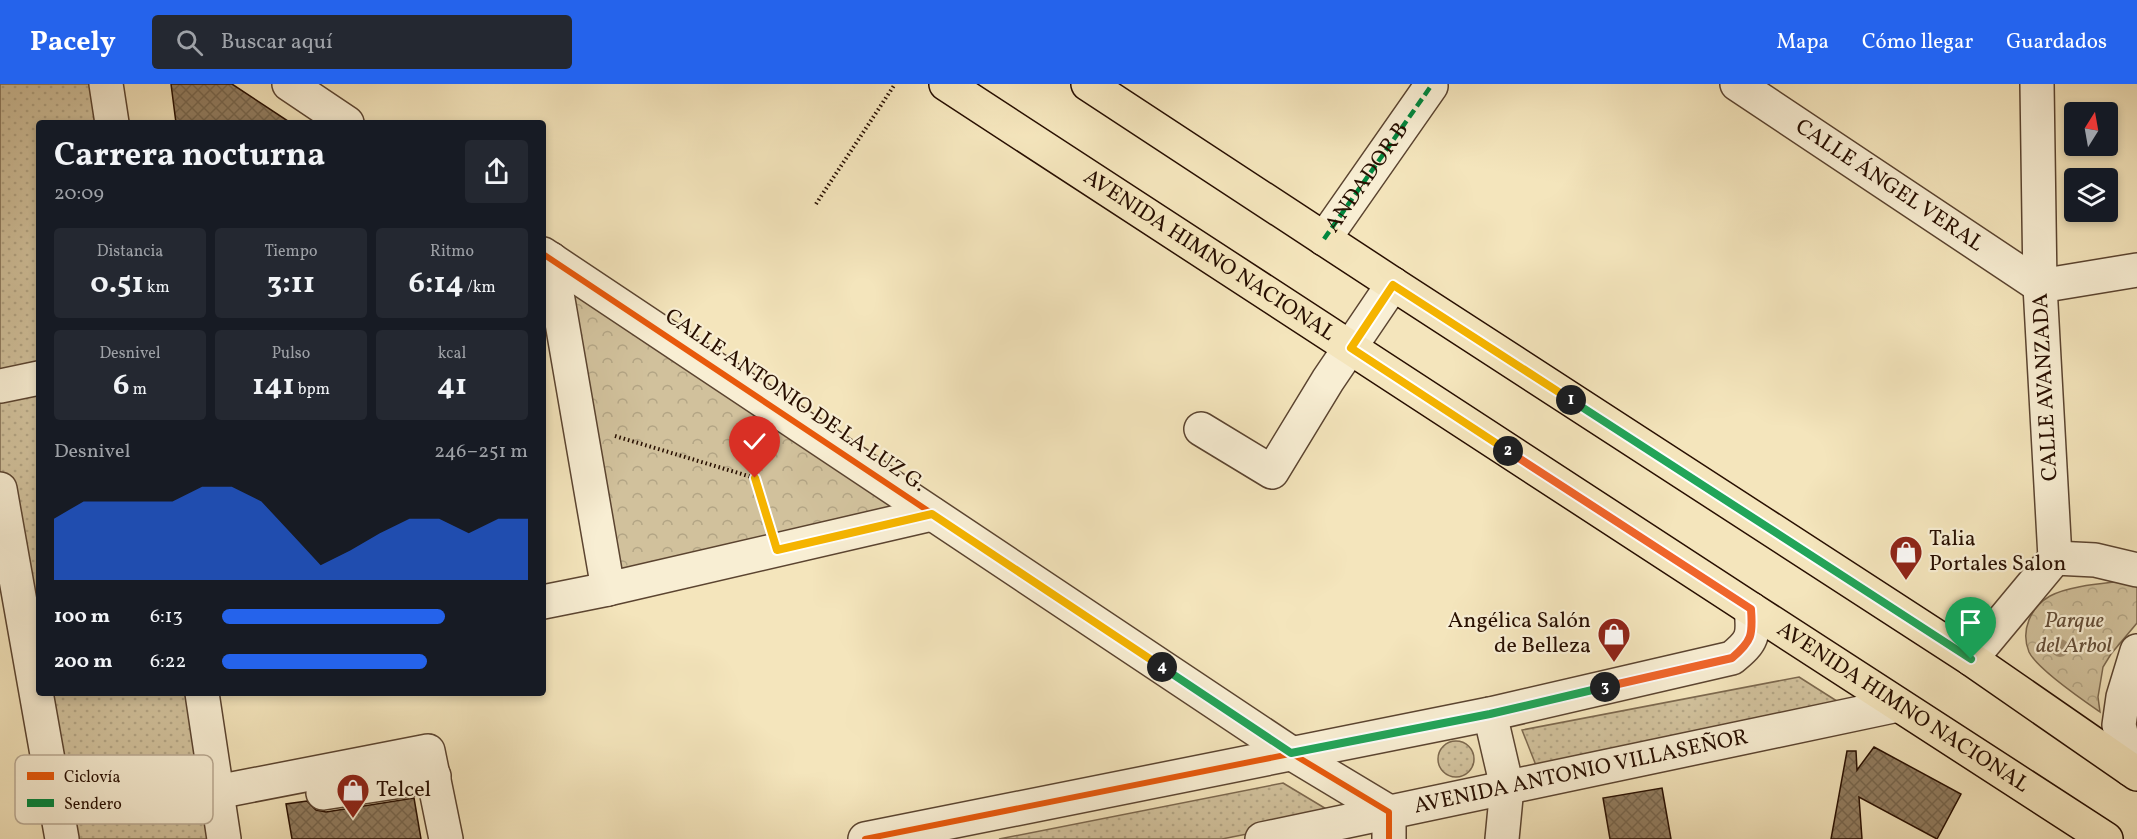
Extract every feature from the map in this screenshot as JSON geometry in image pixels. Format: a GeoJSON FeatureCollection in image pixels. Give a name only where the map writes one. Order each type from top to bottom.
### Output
{"type":"FeatureCollection","features":[{"type":"Feature","properties":{"kind":"main road","name":"AVENIDA HIMNO NACIONAL"},"geometry":{"type":"LineString","coordinates":[[945,84],[2106,839]]}},
{"type":"Feature","properties":{"kind":"main road"},"geometry":{"type":"LineString","coordinates":[[1088,84],[1393,285],[1971,659],[2134,771]]}},
{"type":"Feature","properties":{"kind":"street"},"geometry":{"type":"LineString","coordinates":[[106,84],[112,120]]}},
{"type":"Feature","properties":{"kind":"street"},"geometry":{"type":"LineString","coordinates":[[289,84],[343,120]]}},
{"type":"Feature","properties":{"kind":"street","name":"CALLE ÁNGEL VERAL"},"geometry":{"type":"LineString","coordinates":[[1737,84],[2040,286]]}},
{"type":"Feature","properties":{"kind":"street","name":"CALLE AVANZADA"},"geometry":{"type":"LineString","coordinates":[[2037,84],[2040,286],[2055,558]]}},
{"type":"Feature","properties":{"kind":"street","name":"ANDADOR B"},"geometry":{"type":"LineString","coordinates":[[1324,240],[1431,86]]}},
{"type":"Feature","properties":{"kind":"street"},"geometry":{"type":"LineString","coordinates":[[547,256],[608,589]]}},
{"type":"Feature","properties":{"kind":"street","name":"CALLE ANTONIO DE LA LUZ G."},"geometry":{"type":"LineString","coordinates":[[547,256],[1291,753],[1389,826]]}},
{"type":"Feature","properties":{"kind":"street"},"geometry":{"type":"LineString","coordinates":[[2040,286],[2137,270]]}},
{"type":"Feature","properties":{"kind":"street"},"geometry":{"type":"LineString","coordinates":[[1201,429],[1272,472],[1328,380],[1393,285]]}},
{"type":"Feature","properties":{"kind":"street"},"geometry":{"type":"LineString","coordinates":[[0,386],[36,379]]}},
{"type":"Feature","properties":{"kind":"street"},"geometry":{"type":"LineString","coordinates":[[0,489],[36,692]]}},
{"type":"Feature","properties":{"kind":"street"},"geometry":{"type":"LineString","coordinates":[[546,601],[932,514]]}},
{"type":"Feature","properties":{"kind":"street"},"geometry":{"type":"LineString","coordinates":[[1971,659],[2055,558],[2095,560],[2137,570]]}},
{"type":"Feature","properties":{"kind":"street"},"geometry":{"type":"LineString","coordinates":[[865,839],[1490,714],[1732,658],[1746,646],[1753,631],[1751,609]]}},
{"type":"Feature","properties":{"kind":"street"},"geometry":{"type":"LineString","coordinates":[[2134,771],[2119,724],[2123,697],[2137,651]]}},
{"type":"Feature","properties":{"kind":"street"},"geometry":{"type":"LineString","coordinates":[[37,696],[47,755]]}},
{"type":"Feature","properties":{"kind":"street"},"geometry":{"type":"LineString","coordinates":[[202,696],[211,755]]}},
{"type":"Feature","properties":{"kind":"street","name":"AVENIDA ANTONIO VILLASEÑOR"},"geometry":{"type":"LineString","coordinates":[[1262,839],[1389,826],[1507,787],[1898,705]]}},
{"type":"Feature","properties":{"kind":"street"},"geometry":{"type":"LineString","coordinates":[[1490,714],[1507,787],[1502,839]]}},
{"type":"Feature","properties":{"kind":"street"},"geometry":{"type":"LineString","coordinates":[[217,792],[428,751],[446,839]]}},
{"type":"Feature","properties":{"kind":"street"},"geometry":{"type":"LineString","coordinates":[[213,766],[224,839]]}},
{"type":"Feature","properties":{"kind":"street"},"geometry":{"type":"LineString","coordinates":[[59,824],[62,839]]}},
{"type":"Feature","properties":{"kind":"path"},"geometry":{"type":"LineString","coordinates":[[816,204],[896,84]]}},
{"type":"Feature","properties":{"kind":"path"},"geometry":{"type":"LineString","coordinates":[[724,375],[777,550]]}},
{"type":"Feature","properties":{"kind":"path"},"geometry":{"type":"LineString","coordinates":[[579,425],[755,478]]}},
{"type":"Feature","properties":{"kind":"green space"},"geometry":{"type":"Polygon","coordinates":[[[0,84],[105,84],[111,120],[36,120],[36,691],[0,485],[0,84]]]}},
{"type":"Feature","properties":{"kind":"green space"},"geometry":{"type":"Polygon","coordinates":[[[551,259],[932,514],[608,589],[551,259]]]}},
{"type":"Feature","properties":{"kind":"green space","name":"Parque del Arbol"},"geometry":{"type":"Polygon","coordinates":[[[2130,582],[2137,585],[2137,623],[2103,667],[2098,697],[2100,712],[2041,667],[2029,652],[2026,636],[2029,620],[2037,606],[2050,596],[2073,588],[2130,582]]]}},
{"type":"Feature","properties":{"kind":"green space"},"geometry":{"type":"Polygon","coordinates":[[[1799,677],[1851,710],[1541,778],[1522,730],[1799,677]]]}},
{"type":"Feature","properties":{"kind":"green space"},"geometry":{"type":"Polygon","coordinates":[[[37,696],[199,696],[208,755],[47,755],[37,696]]]}},
{"type":"Feature","properties":{"kind":"green space"},"geometry":{"type":"Polygon","coordinates":[[[1456,741],[1469,746],[1474,759],[1469,772],[1456,777],[1443,772],[1438,759],[1443,746],[1456,741]]]}},
{"type":"Feature","properties":{"kind":"green space"},"geometry":{"type":"Polygon","coordinates":[[[1283,783],[1338,816],[1222,839],[999,839],[1283,783]]]}},
{"type":"Feature","properties":{"kind":"green space"},"geometry":{"type":"Polygon","coordinates":[[[213,786],[221,839],[62,839],[59,824],[213,824],[213,786]]]}},
{"type":"Feature","properties":{"kind":"building"},"geometry":{"type":"Polygon","coordinates":[[[171,84],[232,84],[286,120],[176,120],[171,84]]]}},
{"type":"Feature","properties":{"kind":"building"},"geometry":{"type":"Polygon","coordinates":[[[1874,747],[1961,794],[1937,839],[1859,797],[1862,839],[1831,839],[1847,751],[1856,751],[1857,770],[1874,747]]]}},
{"type":"Feature","properties":{"kind":"building"},"geometry":{"type":"Polygon","coordinates":[[[1662,788],[1671,839],[1610,839],[1603,798],[1662,788]]]}},
{"type":"Feature","properties":{"kind":"building","name":"Telcel"},"geometry":{"type":"Polygon","coordinates":[[[414,798],[421,839],[292,839],[286,804],[307,801],[316,810],[326,812],[414,798]]]}},
{"type":"Feature","properties":{"kind":"marked path"},"geometry":{"type":"LineString","coordinates":[[1324,239],[1431,86]]}},
{"type":"Feature","properties":{"kind":"cycle path"},"geometry":{"type":"LineString","coordinates":[[546,256],[1291,753],[1389,812],[1389,839]]}},
{"type":"Feature","properties":{"kind":"cycle path"},"geometry":{"type":"LineString","coordinates":[[865,839],[1490,714],[1732,658],[1748,642],[1752,632],[1751,609]]}},
{"type":"Feature","properties":{"kind":"place","name":"Talia Portales Salon"},"geometry":{"type":"Point","coordinates":[1906,581]}},
{"type":"Feature","properties":{"kind":"place","name":"Angélica Salón de Belleza"},"geometry":{"type":"Point","coordinates":[1614,663]}},
{"type":"Feature","properties":{"kind":"place","name":"Telcel"},"geometry":{"type":"Point","coordinates":[353,819]}},
{"type":"Feature","properties":{"kind":"route"},"geometry":{"type":"LineString","coordinates":[[755,478],[777,550],[932,514],[1291,753],[1490,714],[1732,658],[1746,646],[1753,631],[1751,609],[1351,348],[1393,285],[1971,659]]}}]}
